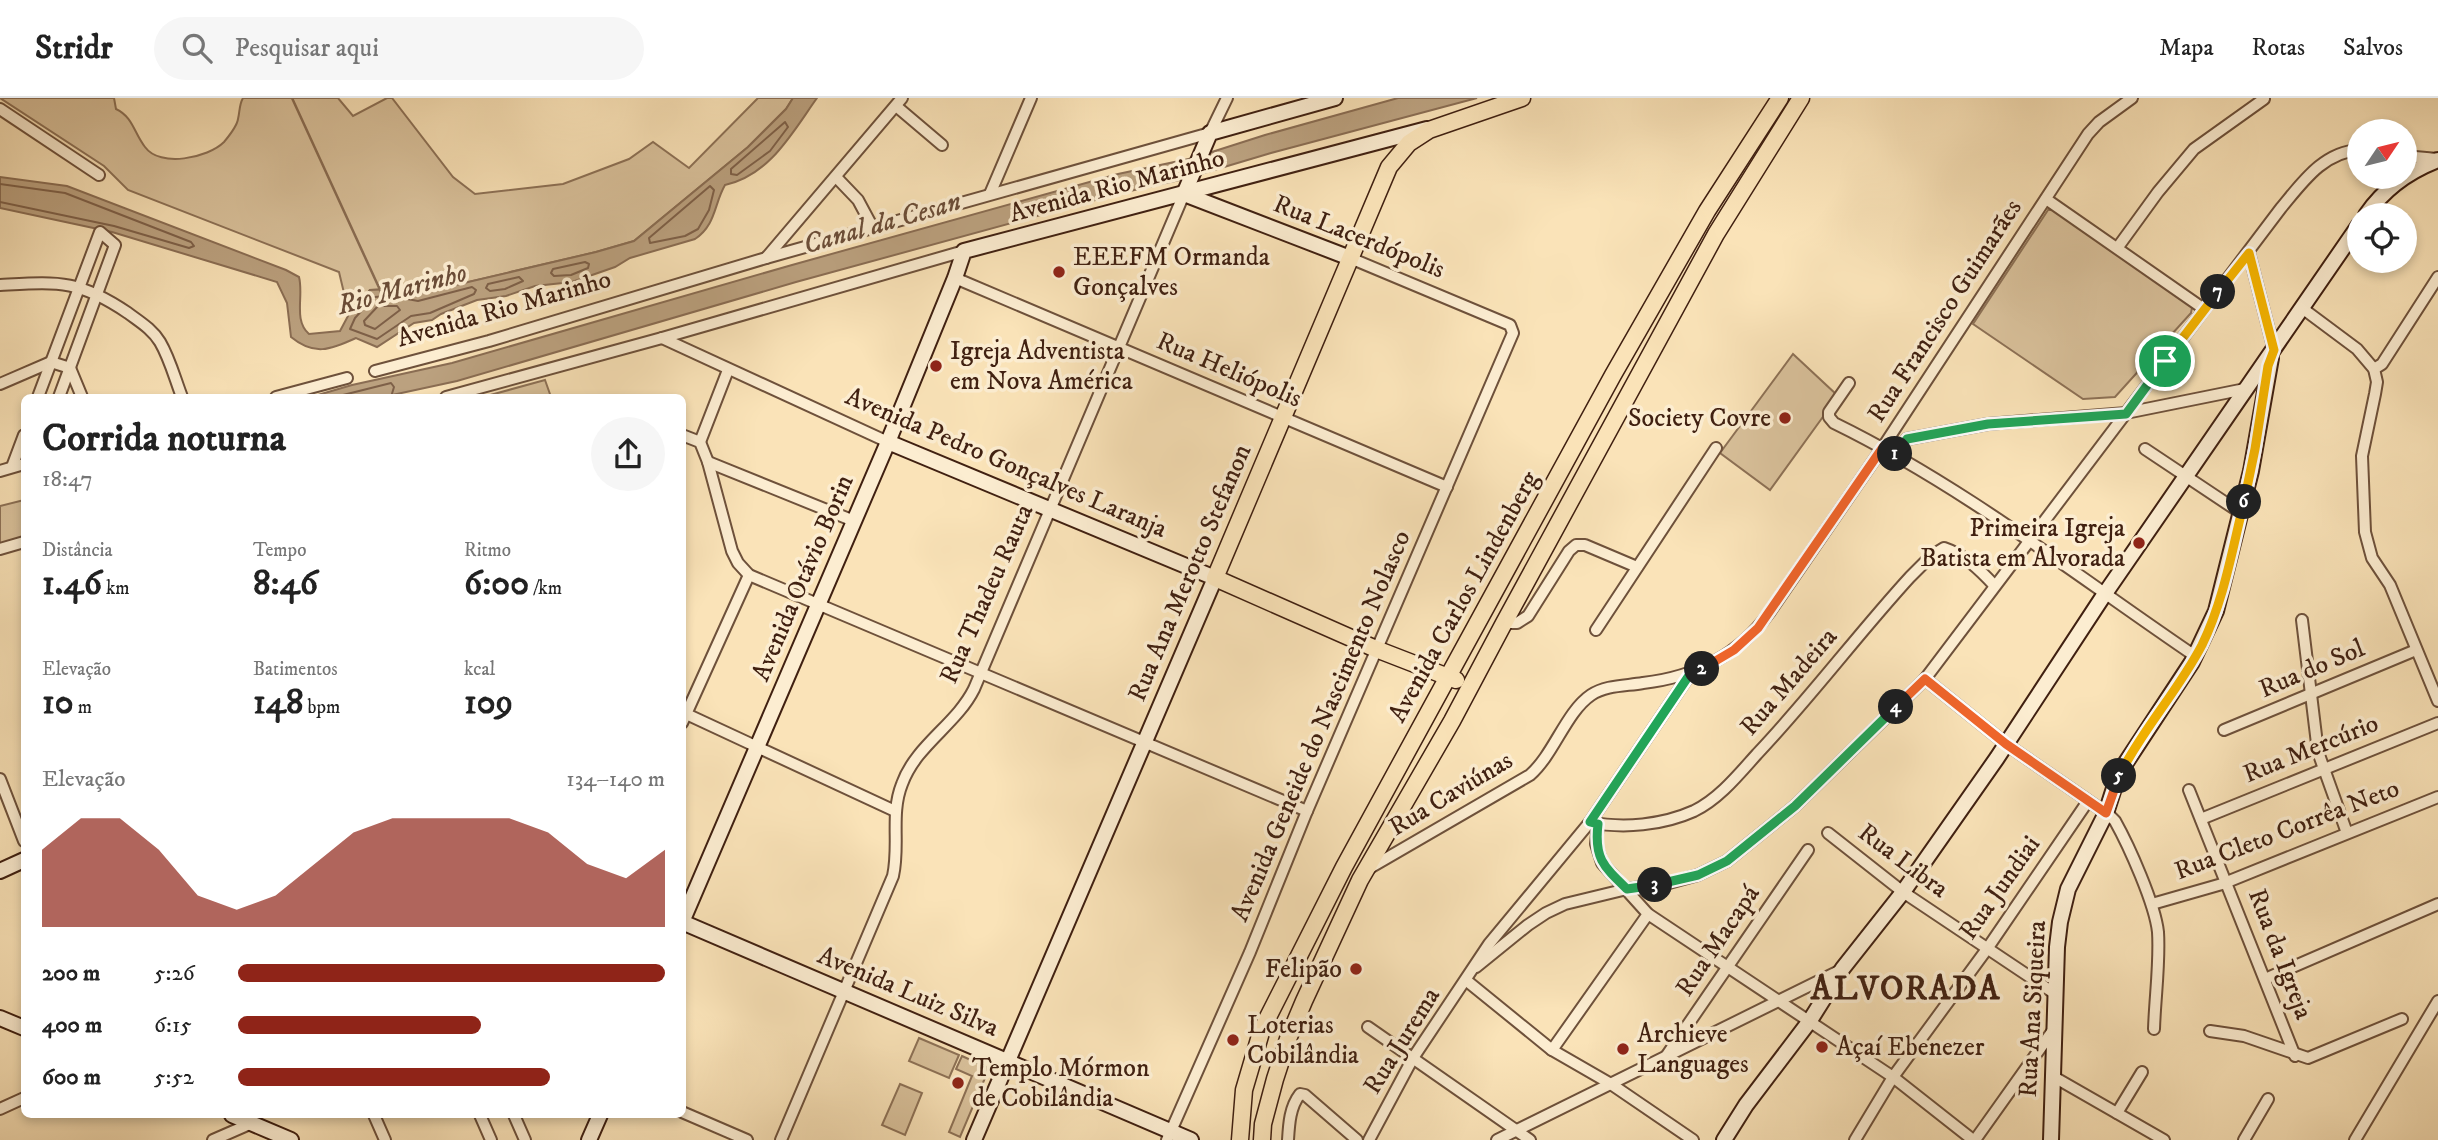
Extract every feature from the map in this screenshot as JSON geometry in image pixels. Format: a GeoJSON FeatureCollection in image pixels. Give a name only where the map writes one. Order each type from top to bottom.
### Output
{"type":"FeatureCollection","features":[{"type":"Feature","properties":{"kind":"main road","name":"Rua Ana Merotto Stefanon"},"geometry":{"type":"LineString","coordinates":[[1214,578],[1389,167],[1409,143],[1436,127],[1522,98]]}},
{"type":"Feature","properties":{"kind":"main road","name":"Avenida Carlos Lindenberg"},"geometry":{"type":"LineString","coordinates":[[1240,1140],[1244,1090],[1262,1029],[1344,867],[1613,375],[1700,223],[1780,98]]}},
{"type":"Feature","properties":{"kind":"main road","name":"Avenida Carlos Lindenberg"},"geometry":{"type":"LineString","coordinates":[[1262,1140],[1266,1113],[1287,1039],[1366,870],[1471,687],[1716,234],[1801,98]]}},
{"type":"Feature","properties":{"kind":"main road","name":"Avenida Pedro Gonçalves Laranja"},"geometry":{"type":"LineString","coordinates":[[1214,578],[1376,649],[1471,687]]}},
{"type":"Feature","properties":{"kind":"street"},"geometry":{"type":"LineString","coordinates":[[990,194],[1031,98]]}},
{"type":"Feature","properties":{"kind":"street","name":"Rua Thadeu Rauta"},"geometry":{"type":"LineString","coordinates":[[781,1140],[893,876],[895,811],[901,785],[915,759],[961,709],[982,674],[1202,151],[1227,98]]}},
{"type":"Feature","properties":{"kind":"street"},"geometry":{"type":"LineString","coordinates":[[1210,133],[1335,98]]}},
{"type":"Feature","properties":{"kind":"street","name":"Rua Francisco Guimarães"},"geometry":{"type":"LineString","coordinates":[[1489,944],[1594,823],[1690,674],[1729,653],[1758,628],[1883,447],[2088,134],[2099,122],[2132,98]]}},
{"type":"Feature","properties":{"kind":"street"},"geometry":{"type":"LineString","coordinates":[[2118,247],[2194,149],[2264,99]]}},
{"type":"Feature","properties":{"kind":"street"},"geometry":{"type":"LineString","coordinates":[[766,258],[899,102],[943,145]]}},
{"type":"Feature","properties":{"kind":"street"},"geometry":{"type":"LineString","coordinates":[[0,109],[99,175]]}},
{"type":"Feature","properties":{"kind":"street","name":"Avenida Rio Marinho"},"geometry":{"type":"LineString","coordinates":[[457,394],[964,251],[1436,127]]}},
{"type":"Feature","properties":{"kind":"street","name":"Avenida Rio Marinho"},"geometry":{"type":"LineString","coordinates":[[374,371],[489,341],[766,258],[1210,133]]}},
{"type":"Feature","properties":{"kind":"street","name":"Rua Jurema"},"geometry":{"type":"LineString","coordinates":[[1476,967],[1528,925],[1565,904],[1627,889],[1669,884],[1698,875],[1727,861],[1795,806],[1925,679],[2281,208],[2318,167],[2331,158],[2347,153]]}},
{"type":"Feature","properties":{"kind":"street"},"geometry":{"type":"LineString","coordinates":[[2417,157],[2438,159]]}},
{"type":"Feature","properties":{"kind":"street"},"geometry":{"type":"LineString","coordinates":[[2377,203],[2397,182],[2438,159]]}},
{"type":"Feature","properties":{"kind":"street"},"geometry":{"type":"LineString","coordinates":[[835,177],[858,200],[873,229]]}},
{"type":"Feature","properties":{"kind":"street","name":"Rua Lacerdópolis"},"geometry":{"type":"LineString","coordinates":[[1184,194],[1350,258],[1513,328]]}},
{"type":"Feature","properties":{"kind":"street"},"geometry":{"type":"LineString","coordinates":[[2046,199],[2204,309]]}},
{"type":"Feature","properties":{"kind":"street"},"geometry":{"type":"LineString","coordinates":[[39,394],[100,232],[115,245],[60,394]]}},
{"type":"Feature","properties":{"kind":"street"},"geometry":{"type":"LineString","coordinates":[[1724,1140],[1780,1058],[1809,1023],[1843,968],[1903,892],[2006,744],[2104,594],[2225,419],[2252,399],[2274,349],[2347,242]]}},
{"type":"Feature","properties":{"kind":"street","name":"Avenida Otávio Borin"},"geometry":{"type":"LineString","coordinates":[[686,913],[888,442],[964,251]]}},
{"type":"Feature","properties":{"kind":"street"},"geometry":{"type":"LineString","coordinates":[[2249,253],[2274,349]]}},
{"type":"Feature","properties":{"kind":"street"},"geometry":{"type":"LineString","coordinates":[[2374,369],[2382,364],[2438,277]]}},
{"type":"Feature","properties":{"kind":"street","name":"Rua Heliópolis"},"geometry":{"type":"LineString","coordinates":[[955,278],[1447,487]]}},
{"type":"Feature","properties":{"kind":"street"},"geometry":{"type":"LineString","coordinates":[[0,285],[53,282],[80,287],[98,295],[145,325],[157,337],[166,353],[181,394]]}},
{"type":"Feature","properties":{"kind":"street"},"geometry":{"type":"LineString","coordinates":[[2302,308],[2357,349],[2374,369],[2377,382],[2362,456],[2365,532],[2372,558],[2390,585],[2438,701]]}},
{"type":"Feature","properties":{"kind":"street","name":"Avenida Geneide do Nascimento Nolasco"},"geometry":{"type":"LineString","coordinates":[[1169,1136],[1250,952],[1307,811],[1513,328]]}},
{"type":"Feature","properties":{"kind":"street","name":"Avenida Pedro Gonçalves Laranja"},"geometry":{"type":"LineString","coordinates":[[662,338],[888,442],[1214,578]]}},
{"type":"Feature","properties":{"kind":"street"},"geometry":{"type":"LineString","coordinates":[[0,384],[51,362],[70,368],[81,394]]}},
{"type":"Feature","properties":{"kind":"street"},"geometry":{"type":"LineString","coordinates":[[728,370],[700,442],[732,551],[749,575],[1307,811]]}},
{"type":"Feature","properties":{"kind":"street"},"geometry":{"type":"LineString","coordinates":[[287,394],[347,378]]}},
{"type":"Feature","properties":{"kind":"street"},"geometry":{"type":"LineString","coordinates":[[1849,383],[1829,412],[1834,423],[1883,447],[2029,540],[2196,656]]}},
{"type":"Feature","properties":{"kind":"street"},"geometry":{"type":"LineString","coordinates":[[1894,455],[1907,439],[1988,424],[2126,414],[2252,399]]}},
{"type":"Feature","properties":{"kind":"street","name":"Rua Ana Siqueira"},"geometry":{"type":"LineString","coordinates":[[2051,1140],[2060,922],[2068,889],[2106,813],[2115,785],[2129,757],[2196,656],[2218,606],[2260,420],[2252,399]]}},
{"type":"Feature","properties":{"kind":"street"},"geometry":{"type":"LineString","coordinates":[[686,437],[700,442]]}},
{"type":"Feature","properties":{"kind":"street"},"geometry":{"type":"LineString","coordinates":[[12,467],[21,443]]}},
{"type":"Feature","properties":{"kind":"street"},"geometry":{"type":"LineString","coordinates":[[1595,630],[1716,448]]}},
{"type":"Feature","properties":{"kind":"street"},"geometry":{"type":"LineString","coordinates":[[2146,449],[2241,513]]}},
{"type":"Feature","properties":{"kind":"street"},"geometry":{"type":"LineString","coordinates":[[708,463],[854,521]]}},
{"type":"Feature","properties":{"kind":"street"},"geometry":{"type":"LineString","coordinates":[[0,471],[21,465]]}},
{"type":"Feature","properties":{"kind":"street"},"geometry":{"type":"LineString","coordinates":[[0,562],[3,548],[21,545]]}},
{"type":"Feature","properties":{"kind":"street"},"geometry":{"type":"LineString","coordinates":[[1504,623],[1517,623],[1528,616],[1569,551],[1576,545],[1585,545],[1637,567]]}},
{"type":"Feature","properties":{"kind":"street","name":"Rua Madeira"},"geometry":{"type":"LineString","coordinates":[[1594,823],[1642,824],[1673,819],[1697,810],[1723,790],[1790,720],[1901,586],[1918,568],[1944,548],[1979,569],[1994,585]]}},
{"type":"Feature","properties":{"kind":"street"},"geometry":{"type":"LineString","coordinates":[[686,712],[749,575]]}},
{"type":"Feature","properties":{"kind":"street","name":"Rua Ana Merotto Stefanon"},"geometry":{"type":"LineString","coordinates":[[974,1140],[1214,578]]}},
{"type":"Feature","properties":{"kind":"street"},"geometry":{"type":"LineString","coordinates":[[2302,620],[2318,752],[2347,833]]}},
{"type":"Feature","properties":{"kind":"street","name":"Rua do Sol"},"geometry":{"type":"LineString","coordinates":[[2224,730],[2416,650]]}},
{"type":"Feature","properties":{"kind":"street","name":"Rua Caviúnas"},"geometry":{"type":"LineString","coordinates":[[1366,870],[1533,772],[1544,760],[1579,706],[1591,695],[1605,688],[1690,674]]}},
{"type":"Feature","properties":{"kind":"street"},"geometry":{"type":"LineString","coordinates":[[1925,679],[2006,744],[2106,813],[2117,826],[2151,904],[2158,940],[2154,1029]]}},
{"type":"Feature","properties":{"kind":"street"},"geometry":{"type":"LineString","coordinates":[[686,717],[895,811]]}},
{"type":"Feature","properties":{"kind":"street","name":"Rua Mercúrio"},"geometry":{"type":"LineString","coordinates":[[2201,819],[2438,723]]}},
{"type":"Feature","properties":{"kind":"street"},"geometry":{"type":"LineString","coordinates":[[0,779],[21,833]]}},
{"type":"Feature","properties":{"kind":"street","name":"Rua da Igreja"},"geometry":{"type":"LineString","coordinates":[[2189,790],[2295,1056]]}},
{"type":"Feature","properties":{"kind":"street","name":"Rua Cleto Corrêa Neto"},"geometry":{"type":"LineString","coordinates":[[2151,904],[2227,883],[2438,797]]}},
{"type":"Feature","properties":{"kind":"street","name":"Rua Jundiai"},"geometry":{"type":"LineString","coordinates":[[1855,1140],[1893,1077],[1987,949],[2088,801]]}},
{"type":"Feature","properties":{"kind":"street"},"geometry":{"type":"LineString","coordinates":[[1594,823],[1596,844],[1602,863],[1648,914],[1893,1077],[1974,1140],[2056,1026]]}},
{"type":"Feature","properties":{"kind":"street","name":"Rua Libra"},"geometry":{"type":"LineString","coordinates":[[1828,833],[1903,892],[2057,995]]}},
{"type":"Feature","properties":{"kind":"street","name":"Rua Macapá"},"geometry":{"type":"LineString","coordinates":[[1666,1057],[1808,850]]}},
{"type":"Feature","properties":{"kind":"street"},"geometry":{"type":"LineString","coordinates":[[0,871],[21,861]]}},
{"type":"Feature","properties":{"kind":"street"},"geometry":{"type":"LineString","coordinates":[[2265,979],[2438,904]]}},
{"type":"Feature","properties":{"kind":"street"},"geometry":{"type":"LineString","coordinates":[[1552,1050],[1648,914]]}},
{"type":"Feature","properties":{"kind":"street","name":"Avenida Luiz Silva"},"geometry":{"type":"LineString","coordinates":[[686,924],[1008,1061],[1169,1136],[1191,1140]]}},
{"type":"Feature","properties":{"kind":"street","name":"Rua Jurema"},"geometry":{"type":"LineString","coordinates":[[1369,1140],[1413,1058],[1467,981],[1489,944]]}},
{"type":"Feature","properties":{"kind":"street"},"geometry":{"type":"LineString","coordinates":[[1497,1140],[1780,1002],[1843,968]]}},
{"type":"Feature","properties":{"kind":"street"},"geometry":{"type":"LineString","coordinates":[[1467,981],[1552,1050],[1611,1084],[1693,1140]]}},
{"type":"Feature","properties":{"kind":"street"},"geometry":{"type":"LineString","coordinates":[[2355,1140],[2437,1005]]}},
{"type":"Feature","properties":{"kind":"street"},"geometry":{"type":"LineString","coordinates":[[0,1018],[21,1027]]}},
{"type":"Feature","properties":{"kind":"street"},"geometry":{"type":"LineString","coordinates":[[2210,1031],[2244,1037],[2295,1056],[2311,1058],[2402,1019]]}},
{"type":"Feature","properties":{"kind":"street"},"geometry":{"type":"LineString","coordinates":[[1368,1027],[1530,1140]]}},
{"type":"Feature","properties":{"kind":"street"},"geometry":{"type":"LineString","coordinates":[[2117,1113],[2142,1072]]}},
{"type":"Feature","properties":{"kind":"street"},"geometry":{"type":"LineString","coordinates":[[2054,1077],[2164,1140]]}},
{"type":"Feature","properties":{"kind":"street"},"geometry":{"type":"LineString","coordinates":[[1288,1140],[1291,1112],[1300,1094],[1305,1095],[1357,1140]]}},
{"type":"Feature","properties":{"kind":"street"},"geometry":{"type":"LineString","coordinates":[[2245,1140],[2268,1098]]}},
{"type":"Feature","properties":{"kind":"street"},"geometry":{"type":"LineString","coordinates":[[0,1109],[21,1099]]}},
{"type":"Feature","properties":{"kind":"street"},"geometry":{"type":"LineString","coordinates":[[686,1114],[747,1140]]}},
{"type":"Feature","properties":{"kind":"street"},"geometry":{"type":"LineString","coordinates":[[375,1118],[385,1140]]}},
{"type":"Feature","properties":{"kind":"street"},"geometry":{"type":"LineString","coordinates":[[481,1118],[491,1140]]}},
{"type":"Feature","properties":{"kind":"street"},"geometry":{"type":"LineString","coordinates":[[515,1118],[525,1140]]}},
{"type":"Feature","properties":{"kind":"street"},"geometry":{"type":"LineString","coordinates":[[589,1140],[599,1118]]}},
{"type":"Feature","properties":{"kind":"street"},"geometry":{"type":"LineString","coordinates":[[213,1140],[251,1119],[291,1140]]}},
{"type":"Feature","properties":{"kind":"street"},"geometry":{"type":"LineString","coordinates":[[2137,1140],[2144,1129]]}},
{"type":"Feature","properties":{"kind":"shaded area"},"geometry":{"type":"Polygon","coordinates":[[[0,98],[114,98],[116,109],[130,121],[145,147],[161,157],[172,159],[196,156],[217,148],[224,142],[236,125],[243,98],[338,98],[353,116],[392,98],[453,177],[475,194],[563,184],[629,159],[653,142],[689,168],[758,98],[793,98],[786,109],[748,147],[634,241],[417,294],[392,289],[370,290],[349,314],[339,272],[128,190],[104,166],[0,98]]]}},
{"type":"Feature","properties":{"kind":"shaded area"},"geometry":{"type":"Polygon","coordinates":[[[2048,210],[2057,210],[2192,308],[2191,313],[2115,397],[2083,399],[1973,324],[2048,210]]]}},
{"type":"Feature","properties":{"kind":"shaded area","name":"Society Covre"},"geometry":{"type":"Polygon","coordinates":[[[1793,354],[1838,396],[1770,490],[1720,453],[1793,354]]]}},
{"type":"Feature","properties":{"kind":"shaded area"},"geometry":{"type":"Polygon","coordinates":[[[545,380],[550,394],[494,394],[545,380]]]}},
{"type":"Feature","properties":{"kind":"shaded area"},"geometry":{"type":"Polygon","coordinates":[[[21,501],[21,540],[0,545],[0,506],[21,501]]]}},
{"type":"Feature","properties":{"kind":"shaded area"},"geometry":{"type":"Polygon","coordinates":[[[919,1038],[959,1055],[949,1078],[909,1061],[919,1038]]]}},
{"type":"Feature","properties":{"kind":"shaded area"},"geometry":{"type":"Polygon","coordinates":[[[962,1056],[986,1067],[988,1071],[960,1137],[949,1132],[972,1076],[956,1069],[962,1056]]]}},
{"type":"Feature","properties":{"kind":"shaded area"},"geometry":{"type":"Polygon","coordinates":[[[900,1084],[922,1093],[905,1135],[882,1125],[900,1084]]]}},
{"type":"Feature","properties":{"kind":"water"},"geometry":{"type":"Polygon","coordinates":[[[793,98],[817,98],[789,138],[767,162],[741,180],[725,185],[711,221],[695,239],[630,258],[615,267],[572,282],[535,286],[506,296],[477,300],[432,320],[414,323],[377,347],[356,338],[322,349],[299,343],[291,337],[287,303],[277,282],[112,232],[0,208],[0,177],[67,186],[286,270],[299,277],[301,322],[309,334],[340,331],[349,314],[370,290],[392,289],[417,294],[634,241],[748,147],[786,109],[793,98]]]}},
{"type":"Feature","properties":{"kind":"water","name":"Rio Marinho"},"geometry":{"type":"Polygon","coordinates":[[[1398,98],[1477,98],[796,282],[457,381],[397,394],[321,394],[452,363],[1118,174],[1193,158],[1398,98]]]}},
{"type":"Feature","properties":{"kind":"waterway"},"geometry":{"type":"LineString","coordinates":[[292,98],[381,292]]}},
{"type":"Feature","properties":{"kind":"place","name":"EEEFM Ormanda Gonçalves"},"geometry":{"type":"Point","coordinates":[1059,272]}},
{"type":"Feature","properties":{"kind":"place","name":"Igreja Adventista em Nova América"},"geometry":{"type":"Point","coordinates":[936,366]}},
{"type":"Feature","properties":{"kind":"place","name":"Society Covre"},"geometry":{"type":"Point","coordinates":[1785,418]}},
{"type":"Feature","properties":{"kind":"place","name":"Primeira Igreja Batista em Alvorada"},"geometry":{"type":"Point","coordinates":[2139,543]}},
{"type":"Feature","properties":{"kind":"place","name":"Felipão"},"geometry":{"type":"Point","coordinates":[1356,969]}},
{"type":"Feature","properties":{"kind":"place","name":"Loterias Cobilândia"},"geometry":{"type":"Point","coordinates":[1233,1040]}},
{"type":"Feature","properties":{"kind":"place","name":"Açaí Ebenezer"},"geometry":{"type":"Point","coordinates":[1822,1047]}},
{"type":"Feature","properties":{"kind":"place","name":"Archieve Languages"},"geometry":{"type":"Point","coordinates":[1623,1049]}},
{"type":"Feature","properties":{"kind":"place","name":"Templo Mórmon de Cobilândia"},"geometry":{"type":"Point","coordinates":[958,1083]}},
{"type":"Feature","properties":{"kind":"district","name":"ALVORADA"},"geometry":{"type":"Point","coordinates":[1906,989]}},
{"type":"Feature","properties":{"kind":"route"},"geometry":{"type":"LineString","coordinates":[[2249,253],[2274,350],[2268,366],[2251,471],[2225,581],[2211,626],[2202,644],[2129,757],[2115,785],[2106,813],[2006,744],[1925,679],[1795,806],[1727,861],[1698,875],[1669,884],[1627,889],[1602,863],[1596,844],[1598,824],[1590,822],[1690,674],[1716,662],[1758,628],[1883,447],[1894,455],[1907,439],[1988,424],[2126,414],[2165,361],[2249,253]]}},
{"type":"Feature","properties":{"kind":"water label","name":"Canal da Cesan"},"geometry":{"type":"Point","coordinates":[882,223]}}]}
